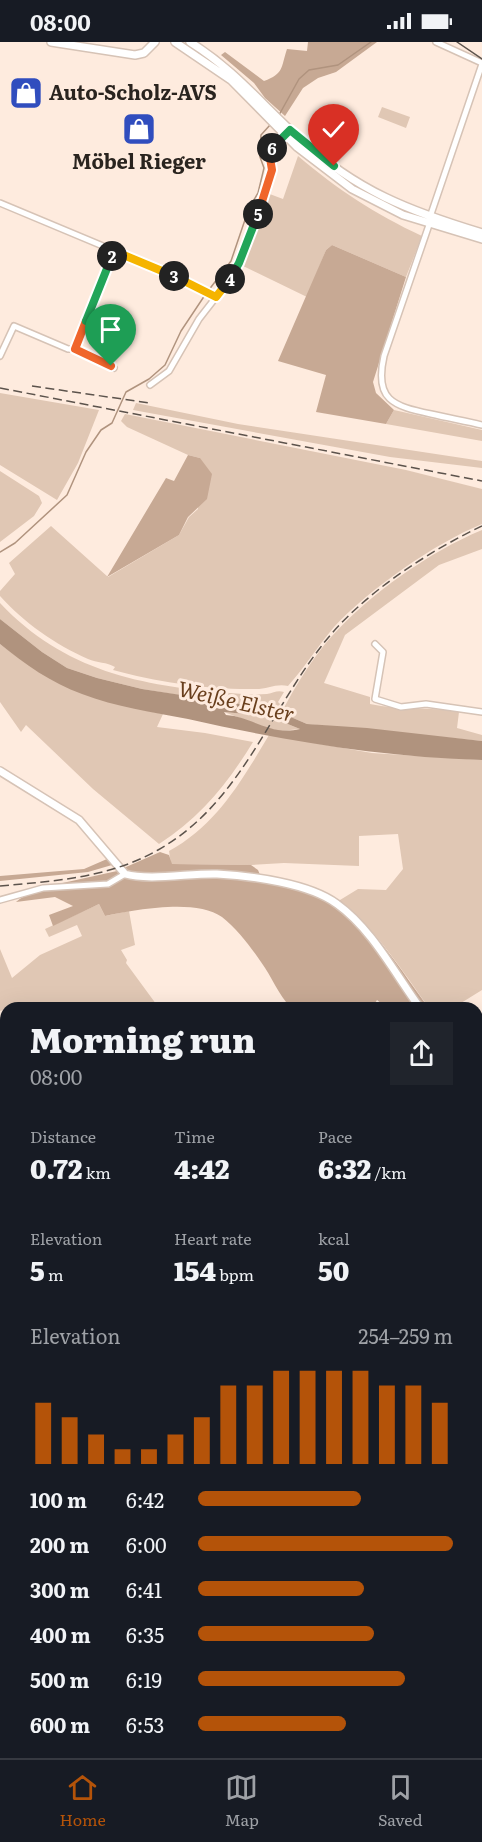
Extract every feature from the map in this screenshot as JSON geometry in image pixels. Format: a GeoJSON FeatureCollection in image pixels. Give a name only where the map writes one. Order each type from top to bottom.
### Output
{"type":"FeatureCollection","features":[{"type":"Feature","properties":{"kind":"main road"},"geometry":{"type":"LineString","coordinates":[[53,42],[135,55],[148,51],[155,42]]}},
{"type":"Feature","properties":{"kind":"main road"},"geometry":{"type":"LineString","coordinates":[[175,42],[220,70],[271,115]]}},
{"type":"Feature","properties":{"kind":"main road"},"geometry":{"type":"LineString","coordinates":[[190,42],[238,77],[311,159],[352,189],[385,207],[482,240]]}},
{"type":"Feature","properties":{"kind":"main road"},"geometry":{"type":"LineString","coordinates":[[429,221],[482,233]]}},
{"type":"Feature","properties":{"kind":"main road"},"geometry":{"type":"LineString","coordinates":[[0,771],[79,820],[125,874],[217,874],[271,881],[318,893],[336,903],[370,938],[416,1002]]}},
{"type":"Feature","properties":{"kind":"street"},"geometry":{"type":"LineString","coordinates":[[436,42],[482,64],[384,356],[380,374],[382,388],[390,400],[403,408],[482,425]]}},
{"type":"Feature","properties":{"kind":"street"},"geometry":{"type":"LineString","coordinates":[[150,385],[169,371],[214,296],[238,266],[272,170],[269,152],[287,132]]}},
{"type":"Feature","properties":{"kind":"street"},"geometry":{"type":"LineString","coordinates":[[0,203],[189,282],[214,296]]}},
{"type":"Feature","properties":{"kind":"street"},"geometry":{"type":"LineString","coordinates":[[75,349],[114,251]]}},
{"type":"Feature","properties":{"kind":"street"},"geometry":{"type":"LineString","coordinates":[[0,356],[14,326],[68,349],[75,349],[114,368]]}},
{"type":"Feature","properties":{"kind":"street"},"geometry":{"type":"LineString","coordinates":[[375,644],[383,652],[375,699],[401,707],[426,704],[482,712]]}},
{"type":"Feature","properties":{"kind":"street"},"geometry":{"type":"LineString","coordinates":[[0,900],[43,888],[108,884],[125,874]]}},
{"type":"Feature","properties":{"kind":"shaded area"},"geometry":{"type":"Polygon","coordinates":[[[308,42],[377,42],[336,72],[318,78],[303,88],[285,116],[265,98],[254,83],[221,55],[225,52],[264,81],[278,73],[287,49],[307,51],[308,42]]]}},
{"type":"Feature","properties":{"kind":"shaded area"},"geometry":{"type":"Polygon","coordinates":[[[382,107],[410,117],[406,128],[378,117],[382,107]]]}},
{"type":"Feature","properties":{"kind":"shaded area"},"geometry":{"type":"Polygon","coordinates":[[[298,156],[357,200],[422,236],[406,277],[332,245],[326,250],[307,297],[241,265],[267,193],[283,199],[298,156]]]}},
{"type":"Feature","properties":{"kind":"shaded area"},"geometry":{"type":"Polygon","coordinates":[[[332,245],[406,277],[373,382],[376,393],[394,410],[386,424],[316,412],[326,375],[278,361],[326,250],[332,245]]]}},
{"type":"Feature","properties":{"kind":"shaded area"},"geometry":{"type":"Polygon","coordinates":[[[0,393],[99,410],[78,463],[57,500],[0,465],[0,393]]]}},
{"type":"Feature","properties":{"kind":"shaded area"},"geometry":{"type":"Polygon","coordinates":[[[136,403],[238,424],[482,461],[482,468],[390,457],[133,410],[136,403]]]}},
{"type":"Feature","properties":{"kind":"shaded area"},"geometry":{"type":"Polygon","coordinates":[[[394,410],[482,430],[482,441],[386,424],[394,410]]]}},
{"type":"Feature","properties":{"kind":"shaded area"},"geometry":{"type":"Polygon","coordinates":[[[125,414],[406,470],[482,489],[482,524],[423,555],[365,598],[334,627],[288,686],[256,689],[202,687],[165,682],[113,670],[115,667],[88,659],[41,632],[9,606],[0,596],[0,591],[15,574],[9,563],[51,526],[108,577],[179,535],[189,517],[198,509],[200,458],[188,455],[127,427],[121,421],[125,414]]]}},
{"type":"Feature","properties":{"kind":"shaded area"},"geometry":{"type":"Polygon","coordinates":[[[188,455],[200,458],[212,474],[207,499],[188,517],[179,535],[107,577],[166,478],[174,481],[188,455]]]}},
{"type":"Feature","properties":{"kind":"shaded area"},"geometry":{"type":"Polygon","coordinates":[[[0,471],[39,496],[42,503],[34,516],[0,542],[0,471]]]}},
{"type":"Feature","properties":{"kind":"shaded area"},"geometry":{"type":"Polygon","coordinates":[[[482,530],[482,549],[439,565],[345,635],[324,683],[370,697],[370,704],[459,712],[457,728],[482,735],[482,741],[307,724],[281,713],[318,654],[347,620],[382,590],[421,562],[482,530]]]}},
{"type":"Feature","properties":{"kind":"shaded area"},"geometry":{"type":"Polygon","coordinates":[[[0,603],[50,645],[77,660],[106,671],[166,686],[197,690],[253,694],[284,692],[278,702],[280,704],[276,711],[142,689],[67,668],[42,652],[0,619],[0,603]]]}},
{"type":"Feature","properties":{"kind":"shaded area"},"geometry":{"type":"Polygon","coordinates":[[[0,619],[42,652],[67,668],[97,678],[142,689],[272,709],[307,724],[367,728],[482,741],[482,760],[334,747],[121,706],[71,690],[49,679],[0,644],[0,619]],[[224,712],[226,715],[236,716],[271,728],[300,729],[268,716],[224,712]]]}},
{"type":"Feature","properties":{"kind":"shaded area"},"geometry":{"type":"Polygon","coordinates":[[[0,644],[58,682],[96,697],[163,714],[157,727],[253,742],[234,772],[212,799],[187,823],[159,844],[93,789],[26,725],[21,732],[0,702],[0,644]]]}},
{"type":"Feature","properties":{"kind":"shaded area"},"geometry":{"type":"Polygon","coordinates":[[[224,712],[268,716],[300,729],[280,731],[224,712]]]}},
{"type":"Feature","properties":{"kind":"shaded area"},"geometry":{"type":"Polygon","coordinates":[[[269,735],[372,753],[482,760],[482,990],[463,1002],[425,1002],[377,937],[340,900],[358,889],[386,890],[403,869],[398,834],[359,836],[359,866],[284,863],[171,864],[169,851],[186,840],[215,815],[249,768],[269,735]]]}},
{"type":"Feature","properties":{"kind":"shaded area"},"geometry":{"type":"Polygon","coordinates":[[[160,852],[169,855],[172,864],[251,865],[258,870],[263,882],[315,895],[329,902],[340,900],[377,937],[424,1002],[380,1002],[377,1000],[376,1002],[286,1002],[243,938],[222,917],[211,911],[165,907],[105,916],[99,904],[53,926],[49,915],[73,906],[55,897],[16,902],[29,895],[55,890],[58,884],[117,871],[160,852]]]}},
{"type":"Feature","properties":{"kind":"shaded area"},"geometry":{"type":"Polygon","coordinates":[[[107,859],[112,865],[88,872],[0,881],[0,876],[84,869],[107,859]]]}},
{"type":"Feature","properties":{"kind":"shaded area"},"geometry":{"type":"Polygon","coordinates":[[[99,904],[105,916],[129,911],[135,945],[121,950],[127,960],[126,963],[155,1002],[0,1002],[0,949],[12,978],[40,955],[82,936],[77,925],[49,937],[45,929],[99,904]]]}},
{"type":"Feature","properties":{"kind":"waterway"},"geometry":{"type":"LineString","coordinates":[[279,115],[299,79],[309,70],[338,65],[371,42]]}},
{"type":"Feature","properties":{"kind":"waterway"},"geometry":{"type":"LineString","coordinates":[[208,291],[231,261],[249,208],[258,193],[264,168],[260,157],[261,135],[270,125]]}},
{"type":"Feature","properties":{"kind":"waterway"},"geometry":{"type":"LineString","coordinates":[[0,552],[15,543],[67,495],[86,452],[101,430],[112,423],[126,392],[149,379],[165,365],[181,331],[205,295]]}},
{"type":"Feature","properties":{"kind":"tram line"},"geometry":{"type":"LineString","coordinates":[[457,42],[482,59]]}},
{"type":"Feature","properties":{"kind":"railway"},"geometry":{"type":"LineString","coordinates":[[32,386],[150,403]]}},
{"type":"Feature","properties":{"kind":"railway"},"geometry":{"type":"LineString","coordinates":[[0,388],[482,481]]}},
{"type":"Feature","properties":{"kind":"railway"},"geometry":{"type":"LineString","coordinates":[[0,886],[81,877],[120,867],[158,850],[186,831],[210,809],[230,785],[320,648],[353,611],[416,563],[482,526]]}},
{"type":"Feature","properties":{"kind":"place","name":"Auto-Scholz-AVS"},"geometry":{"type":"Point","coordinates":[26,93]}},
{"type":"Feature","properties":{"kind":"place","name":"Möbel Rieger"},"geometry":{"type":"Point","coordinates":[139,129]}},
{"type":"Feature","properties":{"kind":"route"},"geometry":{"type":"LineString","coordinates":[[111,366],[75,349],[114,251],[189,282],[216,297],[239,263],[247,244],[272,170],[269,152],[281,138],[290,130],[334,166]]}},
{"type":"Feature","properties":{"kind":"water label","name":"Weiße Elster"},"geometry":{"type":"Point","coordinates":[236,702]}}]}
